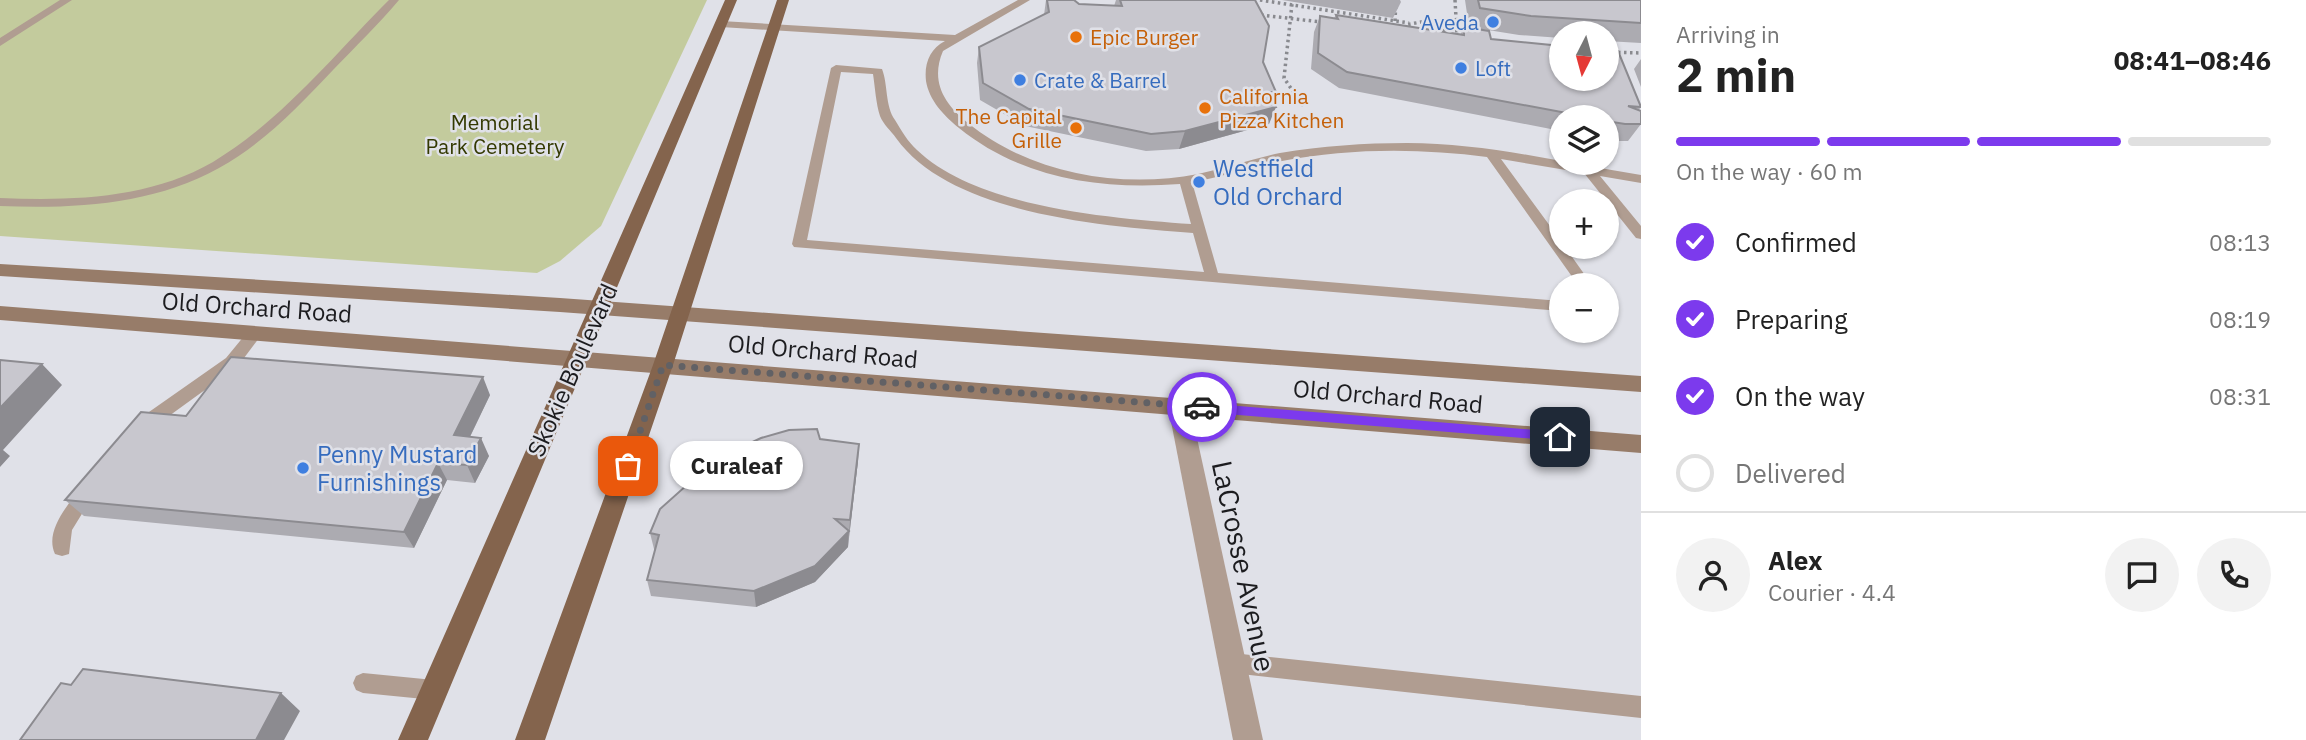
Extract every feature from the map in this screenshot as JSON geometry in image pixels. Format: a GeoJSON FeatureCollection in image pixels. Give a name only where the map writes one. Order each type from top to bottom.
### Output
{"type":"FeatureCollection","features":[{"type":"Feature","properties":{"kind":"main road","name":"Skokie Boulevard"},"geometry":{"type":"LineString","coordinates":[[413,740],[731,0]]}},
{"type":"Feature","properties":{"kind":"main road"},"geometry":{"type":"LineString","coordinates":[[530,740],[663,365],[783,0]]}},
{"type":"Feature","properties":{"kind":"main road","name":"Old Orchard Road"},"geometry":{"type":"LineString","coordinates":[[0,270],[600,308],[1641,384]]}},
{"type":"Feature","properties":{"kind":"main road","name":"Old Orchard Road"},"geometry":{"type":"LineString","coordinates":[[0,313],[1641,444]]}},
{"type":"Feature","properties":{"kind":"street","name":"LaCrosse Avenue"},"geometry":{"type":"LineString","coordinates":[[1179,406],[1248,740]]}},
{"type":"Feature","properties":{"kind":"lane"},"geometry":{"type":"LineString","coordinates":[[0,43],[67,0]]}},
{"type":"Feature","properties":{"kind":"lane"},"geometry":{"type":"LineString","coordinates":[[0,202],[56,204],[105,199],[150,190],[204,169],[239,151],[269,125],[394,0]]}},
{"type":"Feature","properties":{"kind":"lane"},"geometry":{"type":"LineString","coordinates":[[1025,0],[953,38],[938,49],[932,62],[933,89],[940,104],[952,117],[988,145],[1040,168],[1109,181],[1185,180],[1266,160],[1335,150],[1411,147],[1491,153],[1549,164]]}},
{"type":"Feature","properties":{"kind":"lane"},"geometry":{"type":"LineString","coordinates":[[720,24],[953,38]]}},
{"type":"Feature","properties":{"kind":"lane"},"geometry":{"type":"LineString","coordinates":[[1198,229],[1123,223],[1038,211],[971,188],[945,174],[905,146],[891,129],[879,102],[878,71],[836,68],[799,244],[1549,305]]}},
{"type":"Feature","properties":{"kind":"lane"},"geometry":{"type":"LineString","coordinates":[[1491,153],[1576,273]]}},
{"type":"Feature","properties":{"kind":"lane"},"geometry":{"type":"LineString","coordinates":[[1591,175],[1641,235]]}},
{"type":"Feature","properties":{"kind":"lane"},"geometry":{"type":"LineString","coordinates":[[1611,175],[1641,179]]}},
{"type":"Feature","properties":{"kind":"lane"},"geometry":{"type":"LineString","coordinates":[[1185,180],[1212,277]]}},
{"type":"Feature","properties":{"kind":"lane"},"geometry":{"type":"LineString","coordinates":[[129,439],[137,429],[232,362],[254,334]]}},
{"type":"Feature","properties":{"kind":"lane"},"geometry":{"type":"LineString","coordinates":[[62,548],[63,529],[97,477]]}},
{"type":"Feature","properties":{"kind":"lane"},"geometry":{"type":"LineString","coordinates":[[1232,663],[1640,709]]}},
{"type":"Feature","properties":{"kind":"lane"},"geometry":{"type":"LineString","coordinates":[[363,683],[434,691]]}},
{"type":"Feature","properties":{"kind":"path"},"geometry":{"type":"LineString","coordinates":[[1260,0],[1409,23],[1429,23],[1457,35],[1455,0]]}},
{"type":"Feature","properties":{"kind":"path"},"geometry":{"type":"LineString","coordinates":[[1395,21],[1396,0]]}},
{"type":"Feature","properties":{"kind":"path"},"geometry":{"type":"LineString","coordinates":[[1292,4],[1283,78],[1303,106]]}},
{"type":"Feature","properties":{"kind":"path"},"geometry":{"type":"LineString","coordinates":[[1251,15],[1331,23]]}},
{"type":"Feature","properties":{"kind":"path"},"geometry":{"type":"LineString","coordinates":[[1409,23],[1405,28],[1413,36]]}},
{"type":"Feature","properties":{"kind":"path"},"geometry":{"type":"LineString","coordinates":[[1400,34],[1437,41],[1448,40],[1450,34]]}},
{"type":"Feature","properties":{"kind":"path"},"geometry":{"type":"LineString","coordinates":[[1619,52],[1641,53]]}},
{"type":"Feature","properties":{"kind":"path"},"geometry":{"type":"LineString","coordinates":[[1619,58],[1621,64]]}},
{"type":"Feature","properties":{"kind":"green space","name":"Memorial Park Cemetery"},"geometry":{"type":"Polygon","coordinates":[[[0,0],[707,0],[601,226],[560,261],[537,273],[0,236],[0,0]]]}},
{"type":"Feature","properties":{"kind":"building"},"geometry":{"type":"Polygon","coordinates":[[[1047,0],[1074,0],[1079,4],[1122,6],[1120,0],[1255,0],[1269,26],[1263,62],[1276,92],[1270,92],[1276,107],[1185,131],[1151,134],[1029,109],[983,83],[979,47],[1049,12],[1047,0]]]}},
{"type":"Feature","properties":{"kind":"building"},"geometry":{"type":"Polygon","coordinates":[[[1478,0],[1641,0],[1641,23],[1531,16],[1480,8],[1478,0]]]}},
{"type":"Feature","properties":{"kind":"building"},"geometry":{"type":"Polygon","coordinates":[[[1336,15],[1464,35],[1464,27],[1489,31],[1491,39],[1549,45],[1549,91],[1619,91],[1619,53],[1641,107],[1628,106],[1641,111],[1641,124],[1619,123],[1619,105],[1549,105],[1549,110],[1347,72],[1318,53],[1320,16],[1338,19],[1336,15]]]}},
{"type":"Feature","properties":{"kind":"building","name":"Penny Mustard Furnishings"},"geometry":{"type":"Polygon","coordinates":[[[231,357],[483,377],[454,435],[481,438],[467,465],[438,463],[404,532],[65,500],[141,412],[186,416],[231,357]]]}},
{"type":"Feature","properties":{"kind":"building"},"geometry":{"type":"Polygon","coordinates":[[[0,360],[42,364],[0,408],[0,360]]]}},
{"type":"Feature","properties":{"kind":"building"},"geometry":{"type":"Polygon","coordinates":[[[817,429],[820,439],[859,444],[850,520],[835,519],[849,531],[815,566],[754,591],[647,580],[659,535],[650,533],[660,509],[716,459],[761,438],[789,430],[817,429]]]}},
{"type":"Feature","properties":{"kind":"building"},"geometry":{"type":"Polygon","coordinates":[[[83,669],[281,693],[256,740],[20,740],[61,683],[71,685],[83,669]]]}},
{"type":"Feature","properties":{"kind":"way so far"},"geometry":{"type":"LineString","coordinates":[[628,466],[663,365],[1202,407]]}},
{"type":"Feature","properties":{"kind":"place","name":"Aveda"},"geometry":{"type":"Point","coordinates":[1493,22]}},
{"type":"Feature","properties":{"kind":"place","name":"Epic Burger"},"geometry":{"type":"Point","coordinates":[1076,37]}},
{"type":"Feature","properties":{"kind":"place","name":"Loft"},"geometry":{"type":"Point","coordinates":[1461,68]}},
{"type":"Feature","properties":{"kind":"place","name":"Crate & Barrel"},"geometry":{"type":"Point","coordinates":[1020,80]}},
{"type":"Feature","properties":{"kind":"place","name":"California Pizza Kitchen"},"geometry":{"type":"Point","coordinates":[1205,108]}},
{"type":"Feature","properties":{"kind":"place","name":"The Capital Grille"},"geometry":{"type":"Point","coordinates":[1076,128]}},
{"type":"Feature","properties":{"kind":"place","name":"Westfield Old Orchard"},"geometry":{"type":"Point","coordinates":[1199,182]}},
{"type":"Feature","properties":{"kind":"place","name":"Curaleaf"},"geometry":{"type":"Point","coordinates":[628,466]}},
{"type":"Feature","properties":{"kind":"place","name":"Penny Mustard Furnishings"},"geometry":{"type":"Point","coordinates":[303,468]}},
{"type":"Feature","properties":{"kind":"route"},"geometry":{"type":"LineString","coordinates":[[1202,407],[1560,437]]}}]}
